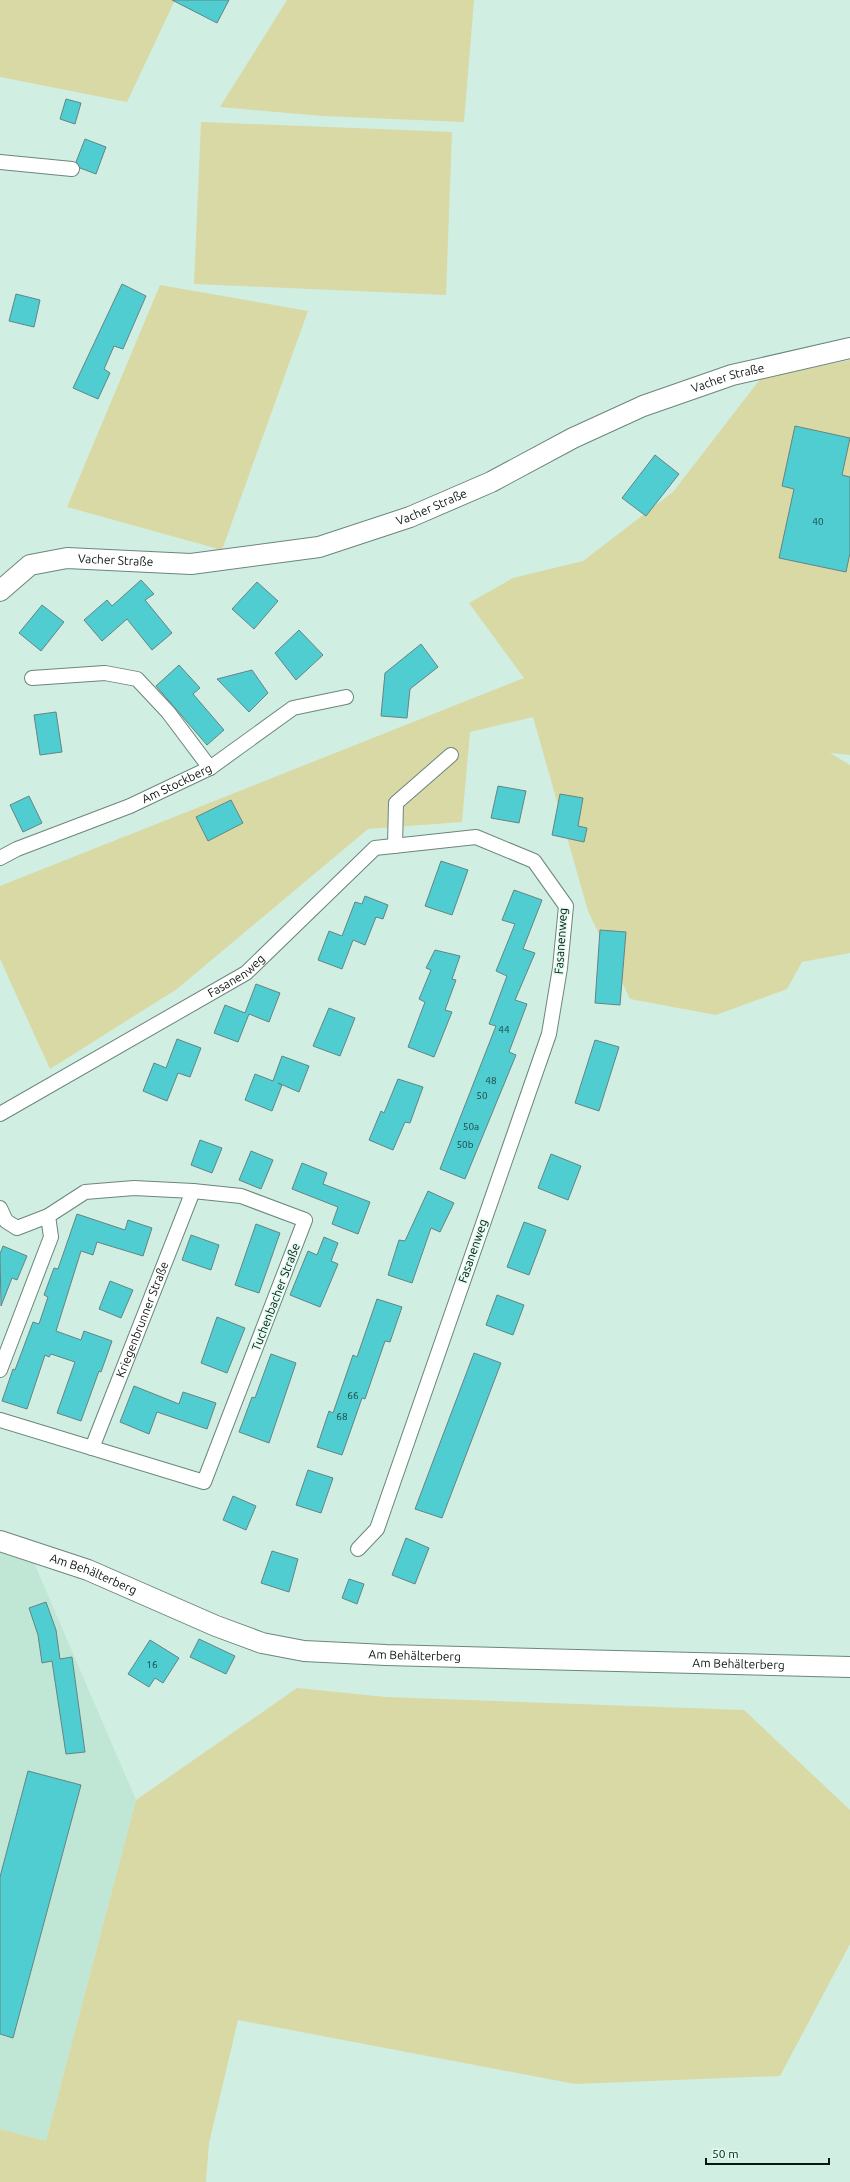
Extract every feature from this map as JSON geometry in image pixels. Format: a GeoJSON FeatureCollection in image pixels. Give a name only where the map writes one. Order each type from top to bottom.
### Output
{"type":"FeatureCollection","features":[{"type":"Feature","properties":{"kind":"main road","name":"Vacher Straße"},"geometry":{"type":"LineString","coordinates":[[0,591],[30,565],[67,558],[191,564],[319,547],[410,517],[491,482],[573,438],[643,406],[732,375],[850,348]]}},
{"type":"Feature","properties":{"kind":"main road","name":"Am Behälterberg"},"geometry":{"type":"LineString","coordinates":[[0,1541],[88,1570],[223,1629],[262,1643],[304,1651],[386,1655],[850,1667]]}},
{"type":"Feature","properties":{"kind":"street"},"geometry":{"type":"LineString","coordinates":[[0,162],[72,169]]}},
{"type":"Feature","properties":{"kind":"street"},"geometry":{"type":"LineString","coordinates":[[32,678],[105,673],[137,680],[168,712],[210,768]]}},
{"type":"Feature","properties":{"kind":"street","name":"Am Stockberg"},"geometry":{"type":"LineString","coordinates":[[0,858],[17,849],[130,806],[210,768],[293,708],[346,697]]}},
{"type":"Feature","properties":{"kind":"street"},"geometry":{"type":"LineString","coordinates":[[395,846],[396,803],[451,755]]}},
{"type":"Feature","properties":{"kind":"street","name":"Fasanenweg"},"geometry":{"type":"LineString","coordinates":[[0,1114],[246,973],[374,848],[476,837],[534,861],[566,906],[560,968],[549,1034],[377,1529],[358,1549]]}},
{"type":"Feature","properties":{"kind":"street","name":"Tuchenbacher Straße"},"geometry":{"type":"LineString","coordinates":[[0,1208],[6,1221],[17,1228],[48,1216],[85,1192],[134,1188],[193,1191],[241,1196],[305,1220],[204,1482],[0,1420]]}},
{"type":"Feature","properties":{"kind":"street","name":"Kriegenbrunner Straße"},"geometry":{"type":"LineString","coordinates":[[92,1448],[193,1191]]}},
{"type":"Feature","properties":{"kind":"street"},"geometry":{"type":"LineString","coordinates":[[0,1370],[50,1237],[48,1216]]}},
{"type":"Feature","properties":{"kind":"shaded area"},"geometry":{"type":"Polygon","coordinates":[[[0,1550],[32,1558],[136,1800],[46,2141],[0,2129],[0,1550]]]}},
{"type":"Feature","properties":{"kind":"green space"},"geometry":{"type":"Polygon","coordinates":[[[0,0],[175,0],[127,102],[0,77],[0,0]]]}},
{"type":"Feature","properties":{"kind":"green space"},"geometry":{"type":"Polygon","coordinates":[[[287,0],[474,0],[464,122],[322,116],[220,107],[287,0]]]}},
{"type":"Feature","properties":{"kind":"green space"},"geometry":{"type":"Polygon","coordinates":[[[201,122],[452,132],[446,295],[194,284],[201,122]]]}},
{"type":"Feature","properties":{"kind":"green space"},"geometry":{"type":"Polygon","coordinates":[[[160,285],[308,311],[222,550],[67,507],[160,285]]]}},
{"type":"Feature","properties":{"kind":"green space"},"geometry":{"type":"Polygon","coordinates":[[[850,360],[850,755],[830,753],[850,765],[850,953],[802,962],[787,989],[716,1015],[630,999],[588,911],[533,717],[470,732],[462,822],[368,829],[177,989],[50,1069],[0,959],[0,886],[524,678],[469,603],[513,578],[583,561],[673,492],[761,378],[850,360]]]}},
{"type":"Feature","properties":{"kind":"green space"},"geometry":{"type":"Polygon","coordinates":[[[297,1688],[386,1697],[744,1710],[850,1810],[850,1944],[780,2076],[575,2084],[238,2020],[209,2143],[206,2182],[0,2182],[0,2129],[46,2141],[136,1800],[297,1688]]]}},
{"type":"Feature","properties":{"kind":"building"},"geometry":{"type":"Polygon","coordinates":[[[172,0],[229,0],[217,23],[172,0]]]}},
{"type":"Feature","properties":{"kind":"building"},"geometry":{"type":"Polygon","coordinates":[[[66,99],[81,103],[75,124],[60,119],[66,99]]]}},
{"type":"Feature","properties":{"kind":"building"},"geometry":{"type":"Polygon","coordinates":[[[85,139],[106,147],[96,174],[80,168],[76,162],[85,139]]]}},
{"type":"Feature","properties":{"kind":"building"},"geometry":{"type":"Polygon","coordinates":[[[122,284],[146,296],[123,349],[114,346],[104,369],[110,373],[98,399],[73,388],[122,284]]]}},
{"type":"Feature","properties":{"kind":"building"},"geometry":{"type":"Polygon","coordinates":[[[16,294],[40,300],[34,327],[9,321],[16,294]]]}},
{"type":"Feature","properties":{"kind":"building"},"geometry":{"type":"Polygon","coordinates":[[[795,426],[850,438],[842,475],[850,477],[850,553],[846,572],[779,558],[794,489],[782,486],[795,426]]]}},
{"type":"Feature","properties":{"kind":"building"},"geometry":{"type":"Polygon","coordinates":[[[655,455],[679,474],[646,516],[622,498],[655,455]]]}},
{"type":"Feature","properties":{"kind":"building"},"geometry":{"type":"Polygon","coordinates":[[[141,580],[154,594],[145,600],[172,633],[152,650],[127,619],[102,641],[84,620],[107,600],[112,606],[141,580]]]}},
{"type":"Feature","properties":{"kind":"building"},"geometry":{"type":"Polygon","coordinates":[[[257,582],[278,601],[254,629],[232,609],[257,582]]]}},
{"type":"Feature","properties":{"kind":"building"},"geometry":{"type":"Polygon","coordinates":[[[42,605],[64,622],[41,651],[19,633],[42,605]]]}},
{"type":"Feature","properties":{"kind":"building"},"geometry":{"type":"Polygon","coordinates":[[[299,630],[323,655],[296,680],[275,653],[299,630]]]}},
{"type":"Feature","properties":{"kind":"building"},"geometry":{"type":"Polygon","coordinates":[[[421,644],[438,667],[410,689],[407,718],[381,716],[385,673],[421,644]]]}},
{"type":"Feature","properties":{"kind":"building"},"geometry":{"type":"Polygon","coordinates":[[[179,665],[200,688],[193,694],[224,730],[207,745],[156,686],[179,665]]]}},
{"type":"Feature","properties":{"kind":"building"},"geometry":{"type":"Polygon","coordinates":[[[252,670],[268,693],[249,712],[217,679],[252,670]]]}},
{"type":"Feature","properties":{"kind":"building"},"geometry":{"type":"Polygon","coordinates":[[[56,712],[62,752],[40,755],[34,715],[56,712]]]}},
{"type":"Feature","properties":{"kind":"building"},"geometry":{"type":"Polygon","coordinates":[[[498,786],[526,791],[519,823],[491,818],[498,786]]]}},
{"type":"Feature","properties":{"kind":"building"},"geometry":{"type":"Polygon","coordinates":[[[560,794],[583,798],[578,826],[587,828],[584,842],[552,835],[560,794]]]}},
{"type":"Feature","properties":{"kind":"building"},"geometry":{"type":"Polygon","coordinates":[[[29,796],[42,823],[23,832],[10,805],[29,796]]]}},
{"type":"Feature","properties":{"kind":"building"},"geometry":{"type":"Polygon","coordinates":[[[231,800],[243,823],[208,841],[196,817],[231,800]]]}},
{"type":"Feature","properties":{"kind":"building"},"geometry":{"type":"Polygon","coordinates":[[[441,861],[468,870],[452,915],[425,906],[441,861]]]}},
{"type":"Feature","properties":{"kind":"building"},"geometry":{"type":"Polygon","coordinates":[[[514,890],[542,900],[523,949],[535,953],[515,1000],[527,1004],[509,1052],[516,1055],[465,1179],[440,1169],[496,1026],[489,1024],[507,976],[496,971],[515,924],[502,920],[514,890]]]}},
{"type":"Feature","properties":{"kind":"building"},"geometry":{"type":"Polygon","coordinates":[[[365,896],[388,905],[383,919],[376,917],[365,945],[353,940],[342,969],[318,960],[329,931],[342,936],[355,902],[362,904],[365,896]]]}},
{"type":"Feature","properties":{"kind":"building"},"geometry":{"type":"Polygon","coordinates":[[[600,930],[626,932],[620,1005],[595,1003],[600,930]]]}},
{"type":"Feature","properties":{"kind":"building"},"geometry":{"type":"Polygon","coordinates":[[[435,950],[460,956],[452,979],[456,980],[445,1010],[452,1012],[434,1057],[408,1047],[425,1002],[419,999],[431,970],[426,968],[435,950]]]}},
{"type":"Feature","properties":{"kind":"building"},"geometry":{"type":"Polygon","coordinates":[[[256,984],[280,993],[269,1022],[249,1014],[238,1042],[214,1033],[225,1005],[245,1013],[256,984]]]}},
{"type":"Feature","properties":{"kind":"building"},"geometry":{"type":"Polygon","coordinates":[[[329,1008],[355,1018],[340,1056],[313,1046],[329,1008]]]}},
{"type":"Feature","properties":{"kind":"building"},"geometry":{"type":"Polygon","coordinates":[[[177,1039],[201,1048],[190,1077],[178,1073],[167,1101],[143,1091],[154,1063],[166,1068],[177,1039]]]}},
{"type":"Feature","properties":{"kind":"building"},"geometry":{"type":"Polygon","coordinates":[[[595,1040],[619,1047],[599,1111],[575,1103],[595,1040]]]}},
{"type":"Feature","properties":{"kind":"building"},"geometry":{"type":"Polygon","coordinates":[[[282,1056],[309,1066],[299,1092],[278,1083],[282,1085],[272,1111],[245,1100],[255,1074],[273,1081],[282,1056]]]}},
{"type":"Feature","properties":{"kind":"building"},"geometry":{"type":"Polygon","coordinates":[[[398,1079],[423,1087],[410,1123],[405,1122],[393,1150],[369,1140],[381,1111],[384,1113],[398,1079]]]}},
{"type":"Feature","properties":{"kind":"building"},"geometry":{"type":"Polygon","coordinates":[[[200,1140],[222,1148],[212,1173],[191,1165],[200,1140]]]}},
{"type":"Feature","properties":{"kind":"building"},"geometry":{"type":"Polygon","coordinates":[[[251,1151],[273,1160],[261,1189],[239,1180],[251,1151]]]}},
{"type":"Feature","properties":{"kind":"building"},"geometry":{"type":"Polygon","coordinates":[[[551,1154],[581,1166],[568,1200],[538,1188],[551,1154]]]}},
{"type":"Feature","properties":{"kind":"building"},"geometry":{"type":"Polygon","coordinates":[[[302,1163],[327,1173],[323,1184],[370,1202],[358,1234],[332,1224],[338,1207],[292,1189],[302,1163]]]}},
{"type":"Feature","properties":{"kind":"building"},"geometry":{"type":"Polygon","coordinates":[[[428,1191],[454,1203],[440,1232],[431,1228],[412,1283],[388,1275],[399,1240],[405,1241],[428,1191]]]}},
{"type":"Feature","properties":{"kind":"building"},"geometry":{"type":"Polygon","coordinates":[[[77,1214],[125,1230],[128,1220],[152,1228],[143,1256],[97,1242],[93,1255],[81,1251],[56,1331],[81,1340],[84,1331],[112,1341],[101,1372],[99,1371],[81,1421],[57,1413],[75,1362],[51,1354],[49,1357],[45,1355],[27,1409],[2,1401],[13,1369],[15,1370],[33,1322],[39,1324],[48,1297],[44,1295],[54,1268],[58,1269],[77,1214]]]}},
{"type":"Feature","properties":{"kind":"building"},"geometry":{"type":"Polygon","coordinates":[[[524,1222],[546,1230],[529,1275],[507,1267],[524,1222]]]}},
{"type":"Feature","properties":{"kind":"building"},"geometry":{"type":"Polygon","coordinates":[[[256,1224],[280,1233],[259,1293],[235,1285],[256,1224]]]}},
{"type":"Feature","properties":{"kind":"building"},"geometry":{"type":"Polygon","coordinates":[[[191,1235],[219,1245],[211,1270],[182,1260],[191,1235]]]}},
{"type":"Feature","properties":{"kind":"building"},"geometry":{"type":"Polygon","coordinates":[[[324,1237],[338,1243],[331,1261],[338,1264],[320,1307],[290,1295],[308,1251],[317,1255],[324,1237]]]}},
{"type":"Feature","properties":{"kind":"building"},"geometry":{"type":"Polygon","coordinates":[[[3,1246],[27,1256],[17,1280],[12,1278],[1,1306],[0,1254],[3,1246]]]}},
{"type":"Feature","properties":{"kind":"building"},"geometry":{"type":"Polygon","coordinates":[[[110,1281],[133,1290],[121,1318],[99,1309],[110,1281]]]}},
{"type":"Feature","properties":{"kind":"building"},"geometry":{"type":"Polygon","coordinates":[[[497,1295],[524,1305],[513,1335],[486,1325],[497,1295]]]}},
{"type":"Feature","properties":{"kind":"building"},"geometry":{"type":"Polygon","coordinates":[[[377,1299],[402,1307],[390,1342],[385,1341],[365,1399],[362,1398],[342,1455],[317,1447],[329,1411],[333,1413],[353,1355],[357,1357],[377,1299]]]}},
{"type":"Feature","properties":{"kind":"building"},"geometry":{"type":"Polygon","coordinates":[[[217,1317],[245,1328],[227,1373],[201,1363],[217,1317]]]}},
{"type":"Feature","properties":{"kind":"building"},"geometry":{"type":"Polygon","coordinates":[[[474,1353],[501,1363],[442,1518],[415,1509],[474,1353]]]}},
{"type":"Feature","properties":{"kind":"building"},"geometry":{"type":"Polygon","coordinates":[[[271,1354],[296,1363],[269,1443],[239,1432],[252,1397],[255,1398],[271,1354]]]}},
{"type":"Feature","properties":{"kind":"building"},"geometry":{"type":"Polygon","coordinates":[[[134,1386],[179,1404],[183,1392],[216,1403],[207,1429],[157,1412],[149,1434],[120,1422],[134,1386]]]}},
{"type":"Feature","properties":{"kind":"building"},"geometry":{"type":"Polygon","coordinates":[[[308,1470],[333,1478],[321,1513],[296,1505],[308,1470]]]}},
{"type":"Feature","properties":{"kind":"building"},"geometry":{"type":"Polygon","coordinates":[[[233,1496],[256,1506],[246,1530],[223,1520],[233,1496]]]}},
{"type":"Feature","properties":{"kind":"building"},"geometry":{"type":"Polygon","coordinates":[[[406,1538],[429,1548],[415,1584],[392,1575],[406,1538]]]}},
{"type":"Feature","properties":{"kind":"building"},"geometry":{"type":"Polygon","coordinates":[[[272,1551],[298,1559],[289,1592],[261,1583],[272,1551]]]}},
{"type":"Feature","properties":{"kind":"building"},"geometry":{"type":"Polygon","coordinates":[[[349,1579],[364,1584],[357,1604],[342,1598],[349,1579]]]}},
{"type":"Feature","properties":{"kind":"building"},"geometry":{"type":"Polygon","coordinates":[[[46,1602],[56,1630],[60,1659],[72,1657],[85,1752],[66,1754],[52,1661],[42,1663],[38,1635],[29,1608],[46,1602]]]}},
{"type":"Feature","properties":{"kind":"building"},"geometry":{"type":"Polygon","coordinates":[[[199,1639],[235,1656],[226,1674],[190,1657],[199,1639]]]}},
{"type":"Feature","properties":{"kind":"building"},"geometry":{"type":"Polygon","coordinates":[[[150,1640],[179,1658],[163,1683],[155,1678],[149,1687],[128,1674],[150,1640]]]}},
{"type":"Feature","properties":{"kind":"building"},"geometry":{"type":"Polygon","coordinates":[[[28,1771],[81,1785],[13,2038],[0,2034],[0,1877],[28,1771]]]}}]}
